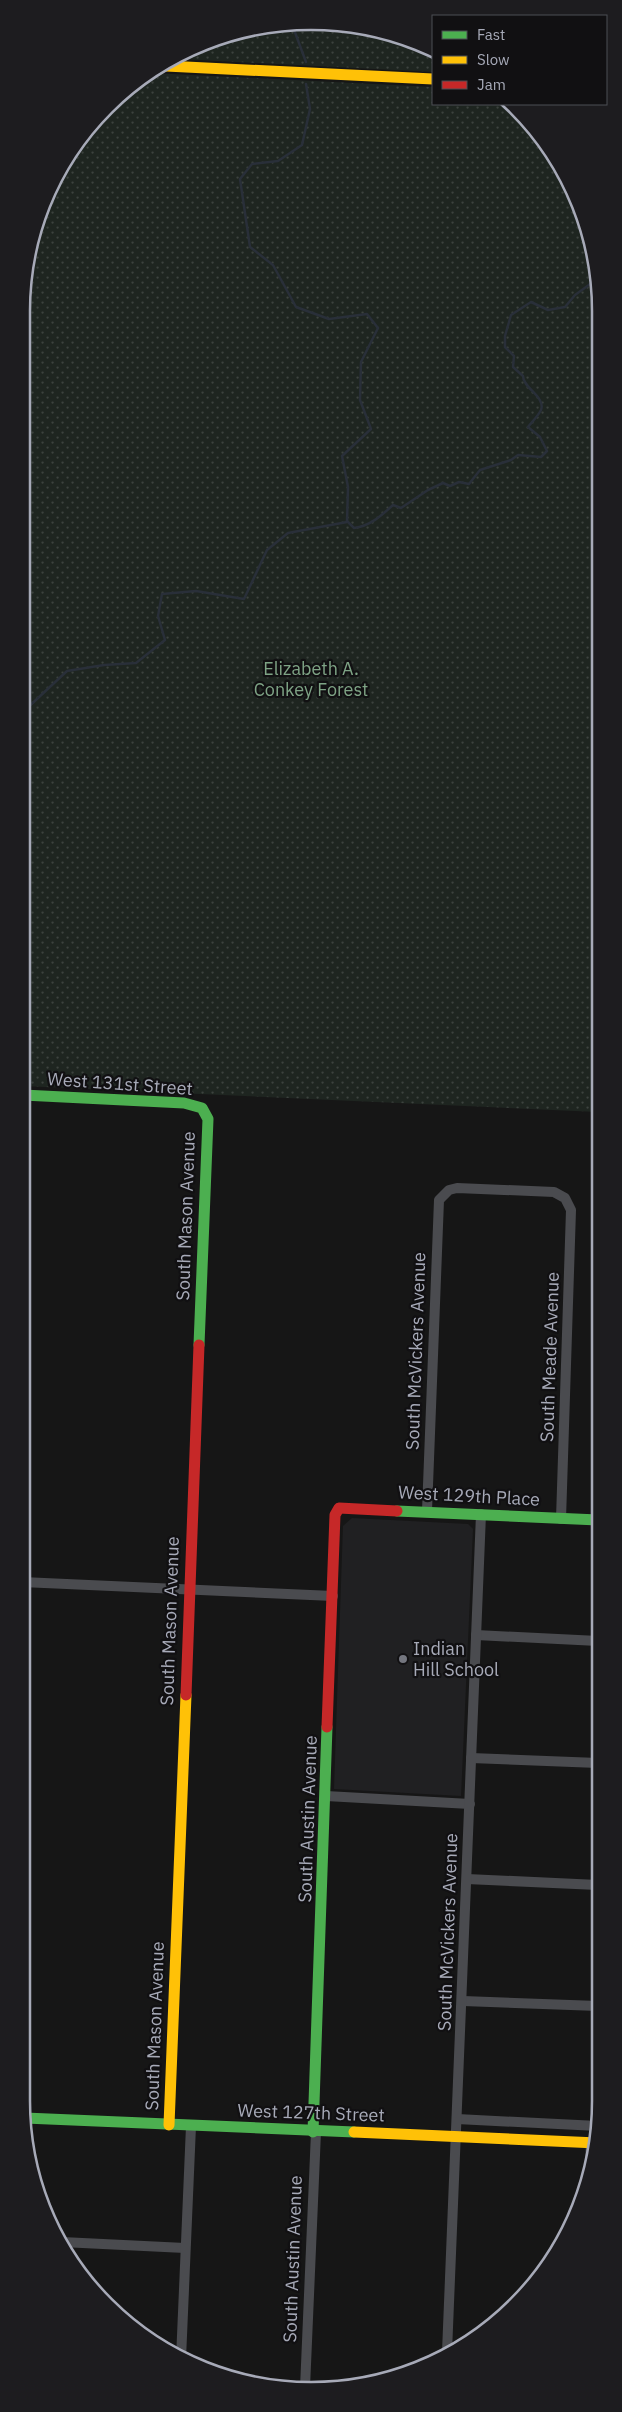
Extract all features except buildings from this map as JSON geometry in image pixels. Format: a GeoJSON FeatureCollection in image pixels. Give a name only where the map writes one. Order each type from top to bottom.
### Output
{"type":"FeatureCollection","features":[{"type":"Feature","properties":{"kind":"street"},"geometry":{"type":"LineString","coordinates":[[174,66],[432,79]]}},
{"type":"Feature","properties":{"kind":"street","name":"West 131st Street"},"geometry":{"type":"LineString","coordinates":[[30,1095],[184,1103],[202,1108],[208,1119]]}},
{"type":"Feature","properties":{"kind":"street","name":"South Mason Avenue"},"geometry":{"type":"LineString","coordinates":[[169,2125],[188,1590],[208,1119]]}},
{"type":"Feature","properties":{"kind":"street","name":"South McVickers Avenue"},"geometry":{"type":"LineString","coordinates":[[427,1510],[438,1207],[443,1195],[449,1190],[457,1188],[554,1192],[565,1198]]}},
{"type":"Feature","properties":{"kind":"street","name":"South Meade Avenue"},"geometry":{"type":"LineString","coordinates":[[561,1519],[571,1210],[565,1198]]}},
{"type":"Feature","properties":{"kind":"street","name":"West 129th Place"},"geometry":{"type":"LineString","coordinates":[[339,1508],[427,1510],[592,1520]]}},
{"type":"Feature","properties":{"kind":"street","name":"South Austin Avenue"},"geometry":{"type":"LineString","coordinates":[[305,2382],[335,1515],[339,1508]]}},
{"type":"Feature","properties":{"kind":"street","name":"South McVickers Avenue"},"geometry":{"type":"LineString","coordinates":[[447,2347],[463,2001],[481,1514]]}},
{"type":"Feature","properties":{"kind":"street"},"geometry":{"type":"LineString","coordinates":[[30,1582],[333,1596]]}},
{"type":"Feature","properties":{"kind":"street"},"geometry":{"type":"LineString","coordinates":[[476,1635],[592,1641]]}},
{"type":"Feature","properties":{"kind":"street"},"geometry":{"type":"LineString","coordinates":[[471,1758],[592,1764]]}},
{"type":"Feature","properties":{"kind":"street"},"geometry":{"type":"LineString","coordinates":[[326,1796],[470,1804]]}},
{"type":"Feature","properties":{"kind":"street"},"geometry":{"type":"LineString","coordinates":[[467,1879],[592,1885]]}},
{"type":"Feature","properties":{"kind":"street"},"geometry":{"type":"LineString","coordinates":[[463,2001],[592,2006]]}},
{"type":"Feature","properties":{"kind":"street","name":"West 127th Street"},"geometry":{"type":"LineString","coordinates":[[31,2118],[589,2143]]}},
{"type":"Feature","properties":{"kind":"street"},"geometry":{"type":"LineString","coordinates":[[457,2119],[591,2126]]}},
{"type":"Feature","properties":{"kind":"street"},"geometry":{"type":"LineString","coordinates":[[181,2350],[191,2126]]}},
{"type":"Feature","properties":{"kind":"street"},"geometry":{"type":"LineString","coordinates":[[68,2242],[186,2248]]}},
{"type":"Feature","properties":{"kind":"shaded area","name":"Indian Hill School"},"geometry":{"type":"Polygon","coordinates":[[[352,1518],[468,1524],[473,1529],[461,1796],[334,1789],[343,1526],[352,1518]]]}},
{"type":"Feature","properties":{"kind":"green space"},"geometry":{"type":"Polygon","coordinates":[[[311,30],[366,35],[419,51],[432,58],[432,72],[186,59],[203,51],[256,35],[311,30]]]}},
{"type":"Feature","properties":{"kind":"green space","name":"Elizabeth A. Conkey Forest"},"geometry":{"type":"Polygon","coordinates":[[[161,74],[432,87],[432,105],[502,105],[510,112],[545,155],[571,203],[587,256],[592,311],[592,1112],[30,1086],[30,311],[32,274],[35,256],[51,203],[77,155],[112,112],[140,88],[161,74]]]}},
{"type":"Feature","properties":{"kind":"waterway"},"geometry":{"type":"LineString","coordinates":[[294,31],[306,62]]}},
{"type":"Feature","properties":{"kind":"waterway"},"geometry":{"type":"LineString","coordinates":[[30,705],[67,671],[104,665],[136,663],[165,640],[158,616],[162,594],[196,591],[244,599],[267,550],[288,533],[347,522],[348,487],[342,456],[371,429],[360,400],[361,362],[378,328],[367,314],[329,319],[296,307],[273,265],[250,247],[240,179],[252,164],[278,161],[302,145],[310,109],[306,84]]}},
{"type":"Feature","properties":{"kind":"waterway"},"geometry":{"type":"LineString","coordinates":[[347,521],[354,528],[360,527],[375,520],[393,505],[401,508],[428,490],[443,483],[450,486],[459,482],[469,484],[480,470],[511,460],[518,455],[541,457],[547,451],[540,437],[528,427],[537,417],[542,405],[538,397],[527,385],[523,376],[513,367],[514,356],[505,347],[505,336],[511,315],[531,302],[548,310],[565,307],[575,295],[591,284]]}},
{"type":"Feature","properties":{"kind":"traffic: fast"},"geometry":{"type":"LineString","coordinates":[[30,1095],[184,1103],[202,1108],[208,1119],[199,1345]]}},
{"type":"Feature","properties":{"kind":"traffic: fast"},"geometry":{"type":"LineString","coordinates":[[397,1511],[592,1520]]}},
{"type":"Feature","properties":{"kind":"traffic: fast"},"geometry":{"type":"LineString","coordinates":[[313,2132],[327,1727]]}},
{"type":"Feature","properties":{"kind":"traffic: fast"},"geometry":{"type":"LineString","coordinates":[[31,2118],[354,2132]]}},
{"type":"Feature","properties":{"kind":"traffic: slow"},"geometry":{"type":"LineString","coordinates":[[174,66],[432,79]]}},
{"type":"Feature","properties":{"kind":"traffic: slow"},"geometry":{"type":"LineString","coordinates":[[169,2125],[186,1695]]}},
{"type":"Feature","properties":{"kind":"traffic: slow"},"geometry":{"type":"LineString","coordinates":[[354,2132],[589,2143]]}},
{"type":"Feature","properties":{"kind":"traffic: jam"},"geometry":{"type":"LineString","coordinates":[[186,1695],[199,1345]]}},
{"type":"Feature","properties":{"kind":"traffic: jam"},"geometry":{"type":"LineString","coordinates":[[327,1727],[335,1515],[339,1508],[397,1511]]}},
{"type":"Feature","properties":{"kind":"place","name":"Indian Hill School"},"geometry":{"type":"Point","coordinates":[403,1659]}}]}
